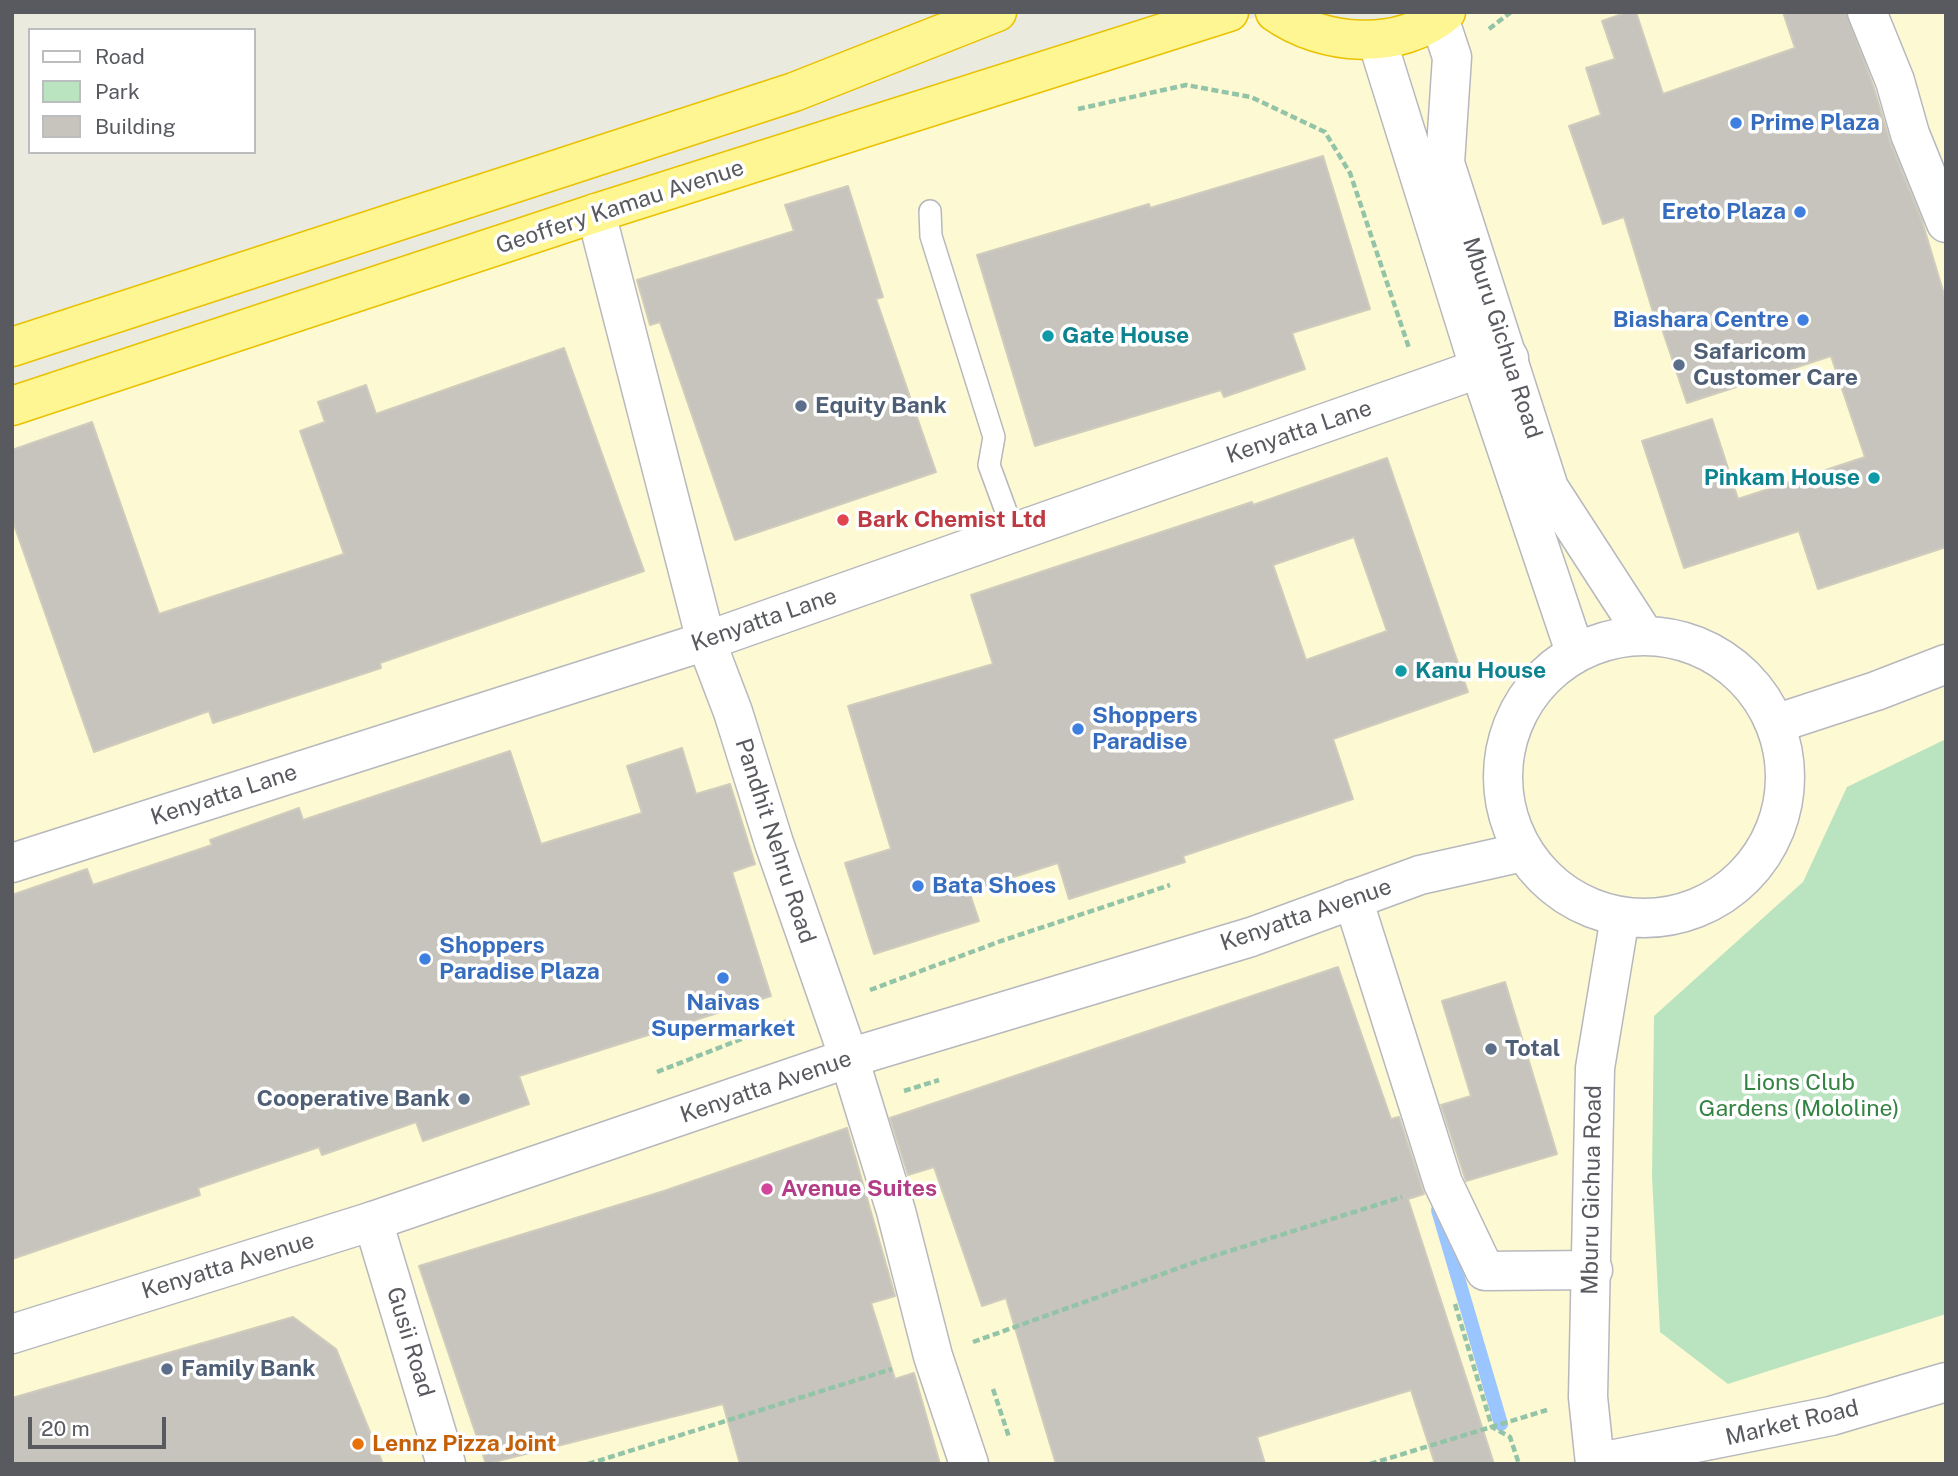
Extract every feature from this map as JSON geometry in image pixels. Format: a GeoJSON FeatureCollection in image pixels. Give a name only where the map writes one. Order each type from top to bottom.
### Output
{"type":"FeatureCollection","features":[{"type":"Feature","properties":{"kind":"highway"},"geometry":{"type":"LineString","coordinates":[[12,346],[793,92],[997,12]]}},
{"type":"Feature","properties":{"kind":"highway","name":"Geoffery Kamau Avenue"},"geometry":{"type":"LineString","coordinates":[[12,406],[596,213],[1229,12]]}},
{"type":"Feature","properties":{"kind":"highway"},"geometry":{"type":"LineString","coordinates":[[1273,13],[1325,36],[1377,40],[1409,33],[1442,15]]}},
{"type":"Feature","properties":{"kind":"street"},"geometry":{"type":"LineString","coordinates":[[1867,12],[1895,81],[1910,134],[1946,223]]}},
{"type":"Feature","properties":{"kind":"street"},"geometry":{"type":"LineString","coordinates":[[1888,12],[1946,191]]}},
{"type":"Feature","properties":{"kind":"street","name":"Mburu Gichua Road"},"geometry":{"type":"LineString","coordinates":[[1442,15],[1452,57],[1445,163],[1494,364],[1575,652]]}},
{"type":"Feature","properties":{"kind":"street","name":"Mburu Gichua Road"},"geometry":{"type":"LineString","coordinates":[[1377,40],[1494,364],[1549,488],[1643,633]]}},
{"type":"Feature","properties":{"kind":"street","name":"Pandhit Nehru Road"},"geometry":{"type":"LineString","coordinates":[[596,213],[706,641],[733,712],[774,843],[849,1058],[896,1211],[933,1356],[969,1464]]}},
{"type":"Feature","properties":{"kind":"street","name":"Kenyatta Lane"},"geometry":{"type":"LineString","coordinates":[[12,863],[706,641],[1494,364]]}},
{"type":"Feature","properties":{"kind":"street"},"geometry":{"type":"LineString","coordinates":[[1643,633],[1712,650],[1778,723],[1785,745],[1787,797],[1770,847],[1737,887],[1690,912],[1620,917],[1593,910],[1553,887],[1522,852],[1505,810],[1502,763],[1513,719],[1538,680],[1575,652],[1643,633]]}},
{"type":"Feature","properties":{"kind":"street"},"geometry":{"type":"LineString","coordinates":[[1778,723],[1876,691],[1946,664]]}},
{"type":"Feature","properties":{"kind":"street","name":"Kenyatta Avenue"},"geometry":{"type":"LineString","coordinates":[[12,1333],[373,1221],[849,1058],[1251,937],[1420,875],[1522,852]]}},
{"type":"Feature","properties":{"kind":"street"},"geometry":{"type":"LineString","coordinates":[[1353,899],[1443,1183],[1485,1271],[1593,1270]]}},
{"type":"Feature","properties":{"kind":"street","name":"Mburu Gichua Road"},"geometry":{"type":"LineString","coordinates":[[1595,1464],[1588,1397],[1593,1270],[1590,1202],[1595,1068],[1620,917]]}},
{"type":"Feature","properties":{"kind":"street","name":"Gusii Road"},"geometry":{"type":"LineString","coordinates":[[373,1221],[446,1464]]}},
{"type":"Feature","properties":{"kind":"street","name":"Market Road"},"geometry":{"type":"LineString","coordinates":[[1595,1464],[1831,1416],[1946,1382]]}},
{"type":"Feature","properties":{"kind":"lane"},"geometry":{"type":"LineString","coordinates":[[930,211],[931,236],[994,437],[989,465],[1014,533]]}},
{"type":"Feature","properties":{"kind":"path"},"geometry":{"type":"LineString","coordinates":[[1068,111],[1186,85],[1251,97],[1325,132],[1350,173],[1423,389]]}},
{"type":"Feature","properties":{"kind":"path"},"geometry":{"type":"LineString","coordinates":[[657,1072],[1001,941],[1170,885]]}},
{"type":"Feature","properties":{"kind":"path"},"geometry":{"type":"LineString","coordinates":[[588,1464],[933,1356],[1204,1259],[1443,1183]]}},
{"type":"Feature","properties":{"kind":"path"},"geometry":{"type":"LineString","coordinates":[[1370,1464],[1588,1397]]}},
{"type":"Feature","properties":{"kind":"shaded area"},"geometry":{"type":"Polygon","coordinates":[[[1271,12],[1312,26],[1464,12],[1946,12],[1946,1464],[12,1464],[12,426],[1271,12]]]}},
{"type":"Feature","properties":{"kind":"green space","name":"Lions Club Gardens (Mololine)"},"geometry":{"type":"Polygon","coordinates":[[[1946,739],[1946,1314],[1728,1384],[1660,1332],[1652,1177],[1654,1016],[1803,882],[1847,787],[1946,739]]]}},
{"type":"Feature","properties":{"kind":"building"},"geometry":{"type":"Polygon","coordinates":[[[1636,12],[1663,94],[1795,48],[1783,12],[1846,12],[1874,88],[1890,142],[1922,221],[1946,301],[1946,547],[1818,589],[1799,531],[1684,568],[1642,441],[1712,419],[1738,499],[1865,457],[1831,356],[1687,403],[1656,311],[1653,312],[1624,217],[1603,224],[1569,126],[1601,115],[1586,68],[1615,59],[1602,21],[1636,12]]]}},
{"type":"Feature","properties":{"kind":"building"},"geometry":{"type":"Polygon","coordinates":[[[1323,156],[1370,309],[1292,333],[1305,369],[1224,397],[1221,390],[1035,446],[977,255],[1149,204],[1150,208],[1323,156]]]}},
{"type":"Feature","properties":{"kind":"building","name":"Equity Bank"},"geometry":{"type":"Polygon","coordinates":[[[848,186],[883,297],[876,299],[936,472],[735,540],[660,322],[650,325],[637,280],[794,231],[785,205],[848,186]]]}},
{"type":"Feature","properties":{"kind":"building"},"geometry":{"type":"Polygon","coordinates":[[[564,348],[644,571],[380,663],[381,668],[213,723],[209,711],[94,752],[12,519],[12,450],[92,422],[159,614],[344,554],[300,431],[325,422],[318,402],[366,385],[376,414],[564,348]]]}},
{"type":"Feature","properties":{"kind":"building"},"geometry":{"type":"Polygon","coordinates":[[[1387,458],[1468,692],[1333,739],[1353,799],[1183,856],[1185,862],[1069,899],[1058,863],[969,891],[979,921],[874,954],[845,863],[891,849],[848,706],[993,664],[971,595],[1252,502],[1253,505],[1387,458]],[[1354,537],[1273,565],[1306,660],[1387,631],[1354,537]]]}},
{"type":"Feature","properties":{"kind":"building"},"geometry":{"type":"Polygon","coordinates":[[[682,748],[696,794],[730,784],[755,864],[732,872],[771,996],[519,1076],[529,1104],[423,1141],[416,1122],[322,1155],[319,1147],[198,1188],[200,1195],[12,1259],[12,895],[87,869],[93,885],[212,845],[210,840],[299,808],[303,820],[510,751],[541,844],[642,813],[627,766],[682,748]]]}},
{"type":"Feature","properties":{"kind":"building"},"geometry":{"type":"Polygon","coordinates":[[[1338,967],[1391,1119],[1399,1117],[1424,1194],[1408,1199],[1494,1464],[1435,1464],[1411,1390],[1257,1437],[1265,1464],[1056,1464],[1006,1298],[982,1306],[934,1167],[908,1175],[890,1118],[1338,967]]]}},
{"type":"Feature","properties":{"kind":"building","name":"Total"},"geometry":{"type":"Polygon","coordinates":[[[1505,982],[1557,1154],[1466,1181],[1441,1105],[1471,1096],[1442,1001],[1505,982]]]}},
{"type":"Feature","properties":{"kind":"building"},"geometry":{"type":"Polygon","coordinates":[[[847,1128],[895,1296],[871,1303],[895,1379],[914,1373],[940,1464],[740,1464],[723,1404],[486,1464],[419,1266],[664,1191],[847,1128]]]}},
{"type":"Feature","properties":{"kind":"building"},"geometry":{"type":"Polygon","coordinates":[[[293,1317],[336,1349],[383,1464],[12,1464],[12,1398],[293,1317]]]}},
{"type":"Feature","properties":{"kind":"waterway"},"geometry":{"type":"LineString","coordinates":[[1438,1210],[1501,1424]]}},
{"type":"Feature","properties":{"kind":"place","name":"Prime Plaza"},"geometry":{"type":"Point","coordinates":[1736,123]}},
{"type":"Feature","properties":{"kind":"place","name":"Ereto Plaza"},"geometry":{"type":"Point","coordinates":[1800,212]}},
{"type":"Feature","properties":{"kind":"place","name":"Biashara Centre"},"geometry":{"type":"Point","coordinates":[1803,320]}},
{"type":"Feature","properties":{"kind":"place","name":"Gate House"},"geometry":{"type":"Point","coordinates":[1048,336]}},
{"type":"Feature","properties":{"kind":"place","name":"Safaricom Customer Care"},"geometry":{"type":"Point","coordinates":[1679,365]}},
{"type":"Feature","properties":{"kind":"place","name":"Equity Bank"},"geometry":{"type":"Point","coordinates":[801,406]}},
{"type":"Feature","properties":{"kind":"place","name":"Pinkam House"},"geometry":{"type":"Point","coordinates":[1874,478]}},
{"type":"Feature","properties":{"kind":"place","name":"Bark Chemist Ltd"},"geometry":{"type":"Point","coordinates":[843,520]}},
{"type":"Feature","properties":{"kind":"place","name":"Kanu House"},"geometry":{"type":"Point","coordinates":[1401,671]}},
{"type":"Feature","properties":{"kind":"place","name":"Shoppers Paradise"},"geometry":{"type":"Point","coordinates":[1078,729]}},
{"type":"Feature","properties":{"kind":"place","name":"Bata Shoes"},"geometry":{"type":"Point","coordinates":[918,886]}},
{"type":"Feature","properties":{"kind":"place","name":"Shoppers Paradise Plaza"},"geometry":{"type":"Point","coordinates":[425,959]}},
{"type":"Feature","properties":{"kind":"place","name":"Naivas Supermarket"},"geometry":{"type":"Point","coordinates":[723,978]}},
{"type":"Feature","properties":{"kind":"place","name":"Total"},"geometry":{"type":"Point","coordinates":[1491,1049]}},
{"type":"Feature","properties":{"kind":"place","name":"Cooperative Bank"},"geometry":{"type":"Point","coordinates":[464,1099]}},
{"type":"Feature","properties":{"kind":"place","name":"Avenue Suites"},"geometry":{"type":"Point","coordinates":[767,1189]}},
{"type":"Feature","properties":{"kind":"place","name":"Family Bank"},"geometry":{"type":"Point","coordinates":[167,1369]}},
{"type":"Feature","properties":{"kind":"place","name":"Lennz Pizza Joint"},"geometry":{"type":"Point","coordinates":[358,1444]}}]}
